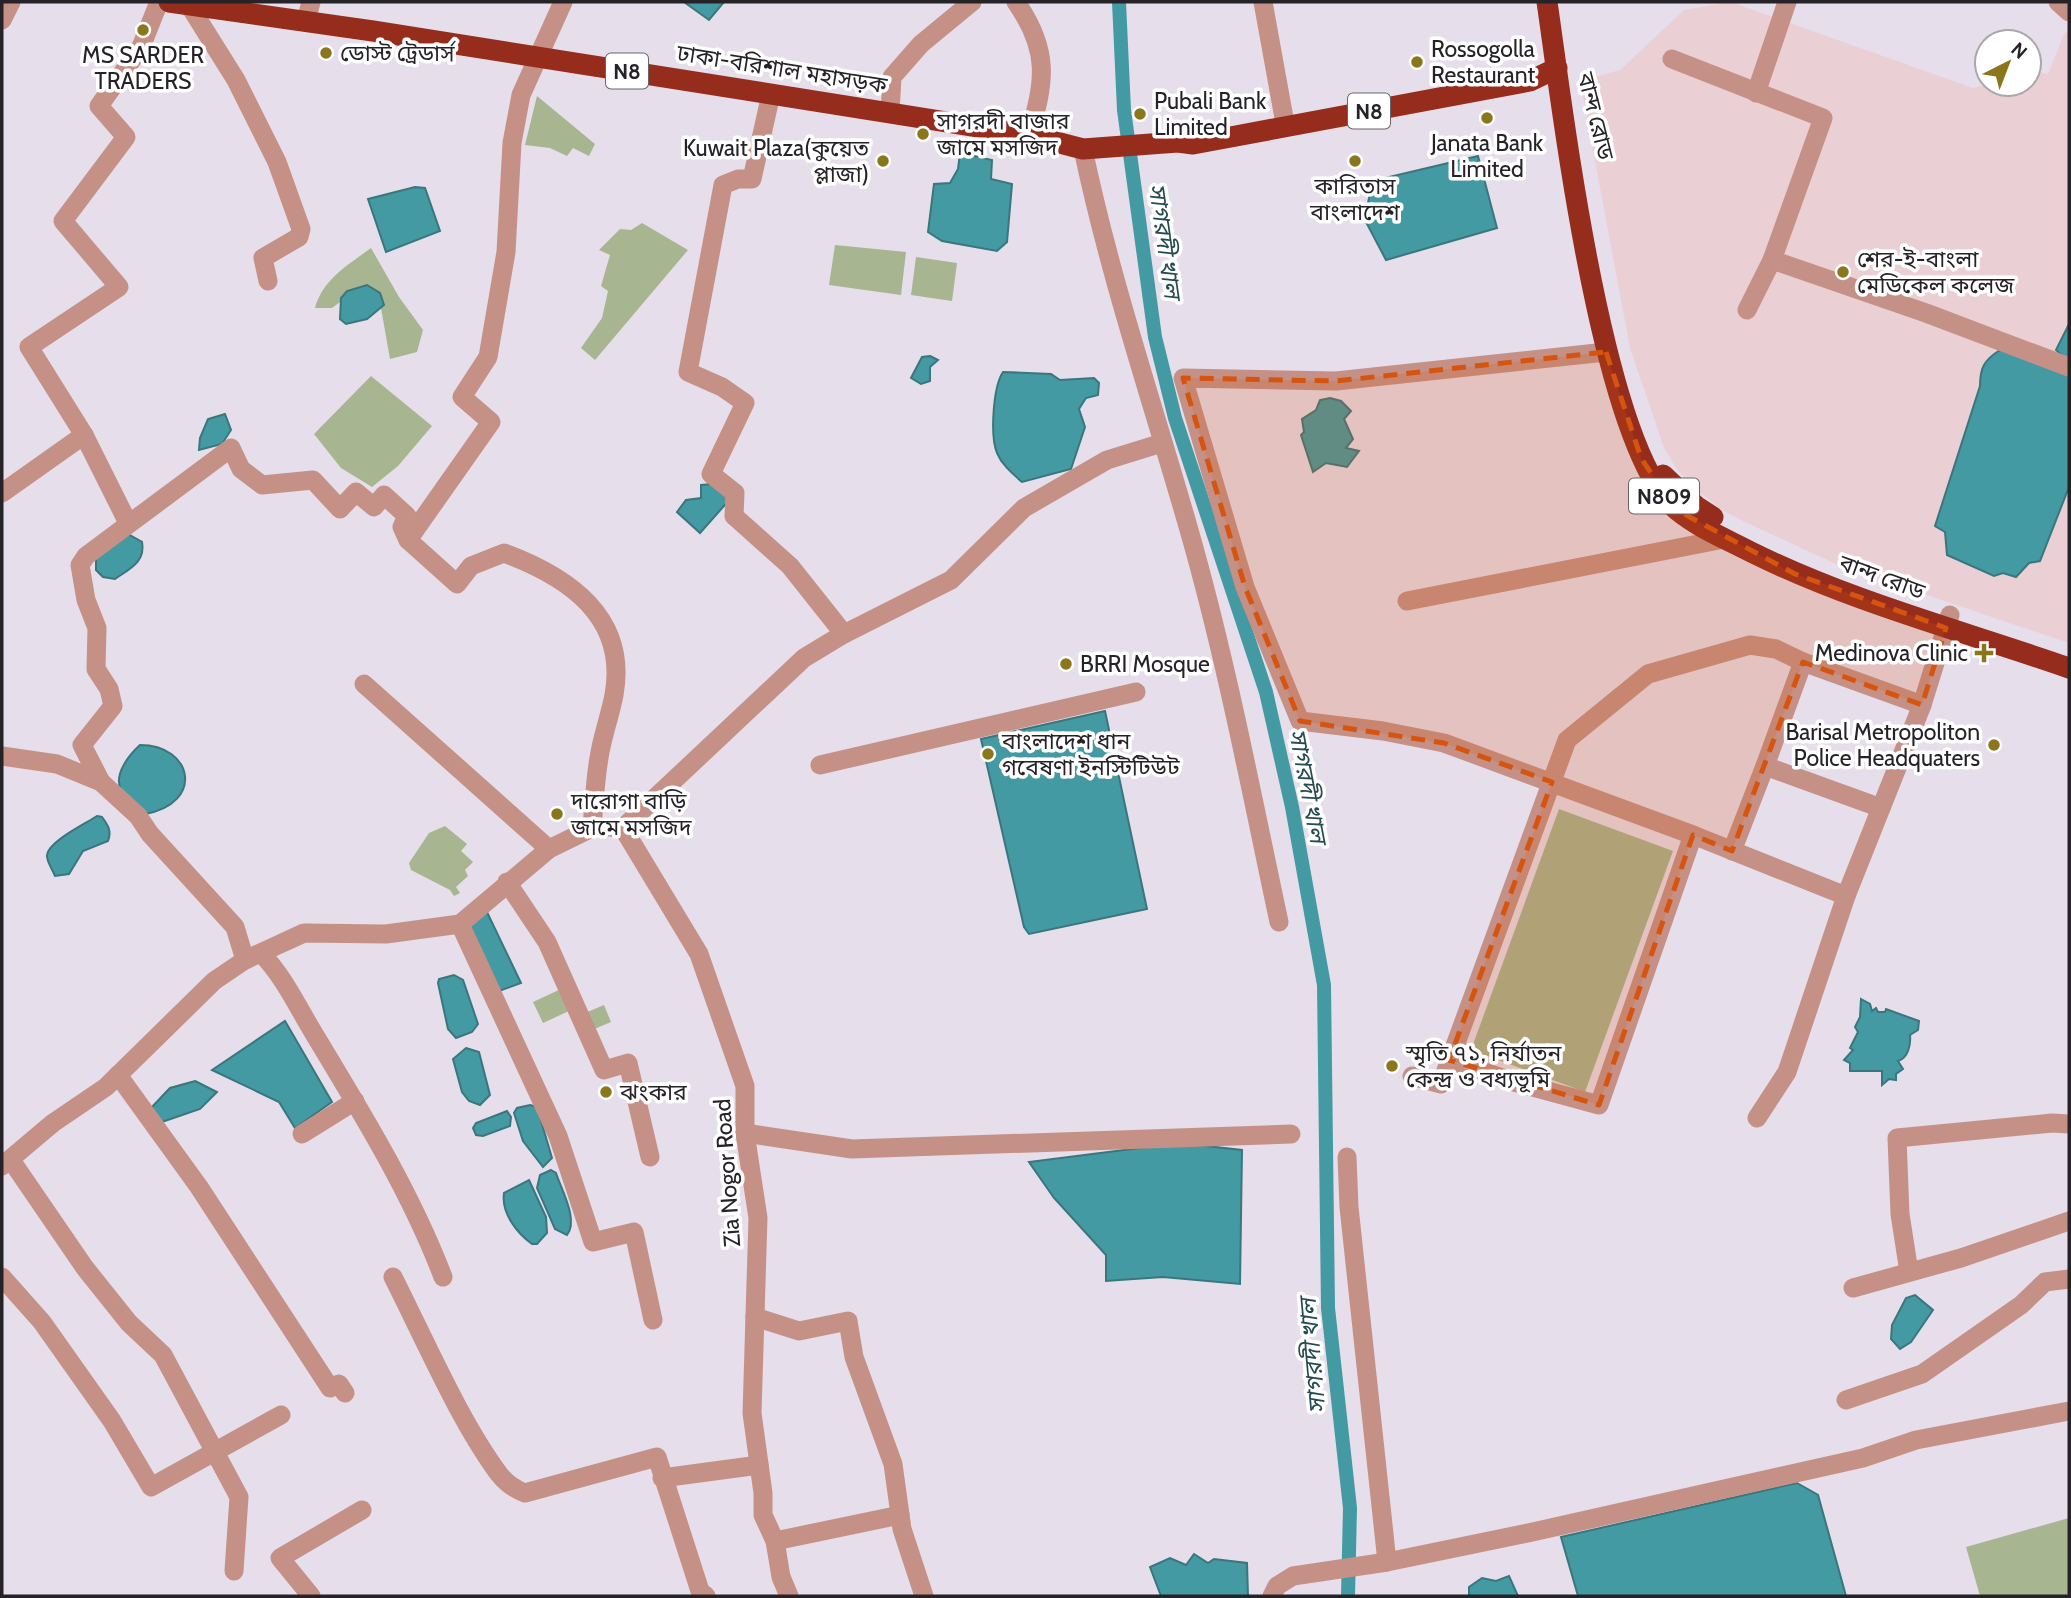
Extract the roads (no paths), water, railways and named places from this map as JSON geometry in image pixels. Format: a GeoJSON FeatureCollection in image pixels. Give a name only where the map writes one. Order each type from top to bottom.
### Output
{"type":"FeatureCollection","features":[{"type":"Feature","properties":{"kind":"highway"},"geometry":{"type":"LineString","coordinates":[[1547,2],[1557,68]]}},
{"type":"Feature","properties":{"kind":"highway","name":"ঢাকা-বরিশাল মহাসড়ক"},"geometry":{"type":"LineString","coordinates":[[179,3],[309,11],[536,56],[1029,135],[1083,149]]}},
{"type":"Feature","properties":{"kind":"highway","name":"N8"},"geometry":{"type":"LineString","coordinates":[[1083,149],[1142,146],[1160,154],[1192,134],[1528,71],[1557,68]]}},
{"type":"Feature","properties":{"kind":"highway","name":"N8"},"geometry":{"type":"LineString","coordinates":[[1178,142],[1193,144],[1530,81],[1557,68]]}},
{"type":"Feature","properties":{"kind":"highway","name":"বান্দ রোড"},"geometry":{"type":"LineString","coordinates":[[1557,68],[1562,115],[1606,352],[1641,458],[1658,489],[1675,509],[1724,539],[1795,574],[1948,622],[2069,656]]}},
{"type":"Feature","properties":{"kind":"highway","name":"বান্দ রোড"},"geometry":{"type":"LineString","coordinates":[[1557,68],[1571,115],[1602,256],[1618,351],[1650,446],[1665,478],[1696,506],[1754,542],[1948,622],[2069,668]]}},
{"type":"Feature","properties":{"kind":"street"},"geometry":{"type":"LineString","coordinates":[[2,20],[11,2]]}},
{"type":"Feature","properties":{"kind":"street"},"geometry":{"type":"LineString","coordinates":[[128,523],[84,435],[29,347],[119,287],[63,221],[126,137],[99,106],[141,47],[159,2]]}},
{"type":"Feature","properties":{"kind":"street"},"geometry":{"type":"LineString","coordinates":[[408,540],[491,422],[462,397],[488,357],[506,252],[512,143],[521,95],[536,56],[563,2]]}},
{"type":"Feature","properties":{"kind":"street"},"geometry":{"type":"LineString","coordinates":[[890,113],[892,77],[921,44],[972,2]]}},
{"type":"Feature","properties":{"kind":"street"},"geometry":{"type":"LineString","coordinates":[[1016,2],[1041,54],[1044,79],[1029,135]]}},
{"type":"Feature","properties":{"kind":"street"},"geometry":{"type":"LineString","coordinates":[[1263,2],[1284,118]]}},
{"type":"Feature","properties":{"kind":"street"},"geometry":{"type":"LineString","coordinates":[[1756,93],[1787,2]]}},
{"type":"Feature","properties":{"kind":"street"},"geometry":{"type":"LineString","coordinates":[[2058,2],[2069,12]]}},
{"type":"Feature","properties":{"kind":"street"},"geometry":{"type":"LineString","coordinates":[[179,3],[236,80],[265,139],[301,229],[299,237],[263,258],[268,281]]}},
{"type":"Feature","properties":{"kind":"street"},"geometry":{"type":"LineString","coordinates":[[1672,59],[1823,118],[1772,260],[1747,310]]}},
{"type":"Feature","properties":{"kind":"street"},"geometry":{"type":"LineString","coordinates":[[771,94],[752,179],[738,178],[723,185],[688,372],[722,387],[745,403],[711,474],[736,493],[734,516],[790,566],[844,634]]}},
{"type":"Feature","properties":{"kind":"street"},"geometry":{"type":"LineString","coordinates":[[1083,149],[1161,443],[1189,531],[1228,686],[1279,922]]}},
{"type":"Feature","properties":{"kind":"street"},"geometry":{"type":"LineString","coordinates":[[1772,260],[1926,313],[2069,367]]}},
{"type":"Feature","properties":{"kind":"street"},"geometry":{"type":"LineString","coordinates":[[1606,352],[1336,380],[1183,378],[1245,587],[1300,721],[1383,731],[1444,743],[1693,835],[1846,896]]}},
{"type":"Feature","properties":{"kind":"street"},"geometry":{"type":"LineString","coordinates":[[2,493],[84,435]]}},
{"type":"Feature","properties":{"kind":"street"},"geometry":{"type":"LineString","coordinates":[[234,1571],[239,1497],[163,1355],[129,1323],[6,1163],[53,1123],[118,1075],[214,981],[253,957],[304,933],[386,934],[460,924],[549,849],[592,828],[624,828],[804,658],[844,634],[951,580],[1024,508],[1107,460],[1161,443]]}},
{"type":"Feature","properties":{"kind":"street"},"geometry":{"type":"LineString","coordinates":[[443,1277],[422,1221],[279,971],[253,957],[235,927],[150,834],[138,816],[101,782],[82,745],[113,706],[109,689],[96,669],[97,628],[86,600],[80,565],[128,523],[231,448],[241,469],[262,485],[313,480],[340,509],[356,492],[374,507],[384,495],[407,516],[402,527],[408,540],[457,584],[471,566],[504,553],[540,566],[596,610],[609,629],[614,656],[614,693],[599,758],[592,828]]}},
{"type":"Feature","properties":{"kind":"street"},"geometry":{"type":"LineString","coordinates":[[1407,601],[1602,560],[1724,539]]}},
{"type":"Feature","properties":{"kind":"street"},"geometry":{"type":"LineString","coordinates":[[1757,1118],[1787,1072],[1846,896],[1923,705],[1948,622]]}},
{"type":"Feature","properties":{"kind":"street"},"geometry":{"type":"LineString","coordinates":[[1412,1076],[1441,1084],[1567,740],[1648,674],[1750,645],[1776,649],[1803,662],[1923,705]]}},
{"type":"Feature","properties":{"kind":"street"},"geometry":{"type":"LineString","coordinates":[[1732,852],[1803,662]]}},
{"type":"Feature","properties":{"kind":"street"},"geometry":{"type":"LineString","coordinates":[[364,684],[549,849]]}},
{"type":"Feature","properties":{"kind":"street"},"geometry":{"type":"LineString","coordinates":[[820,765],[1136,692]]}},
{"type":"Feature","properties":{"kind":"street"},"geometry":{"type":"LineString","coordinates":[[2,756],[57,764],[101,782]]}},
{"type":"Feature","properties":{"kind":"street"},"geometry":{"type":"LineString","coordinates":[[1765,766],[1881,808]]}},
{"type":"Feature","properties":{"kind":"street","name":"Zia Nogor Road"},"geometry":{"type":"LineString","coordinates":[[624,828],[699,954],[746,1086],[745,1133],[758,1217],[752,1413],[763,1515],[775,1541],[785,1595]]}},
{"type":"Feature","properties":{"kind":"street"},"geometry":{"type":"LineString","coordinates":[[1449,1060],[1514,1082],[1599,1105],[1693,835]]}},
{"type":"Feature","properties":{"kind":"street"},"geometry":{"type":"LineString","coordinates":[[507,882],[547,942],[604,1070],[628,1063],[650,1157]]}},
{"type":"Feature","properties":{"kind":"street"},"geometry":{"type":"LineString","coordinates":[[460,924],[558,1136],[593,1242],[634,1231],[653,1320]]}},
{"type":"Feature","properties":{"kind":"street"},"geometry":{"type":"LineString","coordinates":[[118,1075],[199,1187],[330,1388],[339,1384],[345,1392]]}},
{"type":"Feature","properties":{"kind":"street"},"geometry":{"type":"LineString","coordinates":[[302,1134],[355,1101]]}},
{"type":"Feature","properties":{"kind":"street"},"geometry":{"type":"LineString","coordinates":[[1909,1272],[1900,1214],[1897,1138],[2052,1122],[2069,1124]]}},
{"type":"Feature","properties":{"kind":"street"},"geometry":{"type":"LineString","coordinates":[[745,1133],[852,1149],[1291,1134]]}},
{"type":"Feature","properties":{"kind":"street"},"geometry":{"type":"LineString","coordinates":[[1347,1157],[1349,1207],[1382,1562]]}},
{"type":"Feature","properties":{"kind":"street"},"geometry":{"type":"LineString","coordinates":[[1853,1287],[1968,1256],[2069,1221]]}},
{"type":"Feature","properties":{"kind":"street"},"geometry":{"type":"LineString","coordinates":[[2,1277],[42,1322],[112,1421],[151,1487],[281,1415]]}},
{"type":"Feature","properties":{"kind":"street"},"geometry":{"type":"LineString","coordinates":[[393,1277],[468,1422],[500,1475],[514,1489],[525,1493],[657,1457],[700,1591],[706,1596]]}},
{"type":"Feature","properties":{"kind":"street"},"geometry":{"type":"LineString","coordinates":[[1846,1400],[1922,1374],[2021,1305],[2045,1282],[2069,1279]]}},
{"type":"Feature","properties":{"kind":"street"},"geometry":{"type":"LineString","coordinates":[[755,1317],[799,1331],[848,1321],[854,1357],[893,1464],[900,1515],[923,1596]]}},
{"type":"Feature","properties":{"kind":"street"},"geometry":{"type":"LineString","coordinates":[[1272,1596],[1277,1586],[1293,1576],[1382,1562],[1838,1463],[1916,1440],[2069,1411]]}},
{"type":"Feature","properties":{"kind":"street"},"geometry":{"type":"LineString","coordinates":[[662,1478],[759,1465]]}},
{"type":"Feature","properties":{"kind":"street"},"geometry":{"type":"LineString","coordinates":[[311,1596],[280,1558],[362,1510]]}},
{"type":"Feature","properties":{"kind":"street"},"geometry":{"type":"LineString","coordinates":[[775,1541],[900,1515]]}},
{"type":"Feature","properties":{"kind":"water"},"geometry":{"type":"Polygon","coordinates":[[[684,2],[724,2],[709,20],[684,2]]]}},
{"type":"Feature","properties":{"kind":"water"},"geometry":{"type":"Polygon","coordinates":[[[960,153],[992,160],[991,179],[1012,184],[1007,242],[997,251],[942,241],[928,232],[934,184],[950,183],[958,169],[960,153]]]}},
{"type":"Feature","properties":{"kind":"water"},"geometry":{"type":"Polygon","coordinates":[[[1478,156],[1497,228],[1386,260],[1365,220],[1372,181],[1478,156]]]}},
{"type":"Feature","properties":{"kind":"water"},"geometry":{"type":"Polygon","coordinates":[[[415,187],[425,188],[440,231],[386,252],[368,199],[415,187]]]}},
{"type":"Feature","properties":{"kind":"water"},"geometry":{"type":"Polygon","coordinates":[[[367,285],[380,293],[384,305],[367,319],[346,324],[340,319],[341,298],[347,291],[367,285]]]}},
{"type":"Feature","properties":{"kind":"water"},"geometry":{"type":"Polygon","coordinates":[[[2069,324],[2069,361],[2056,350],[2069,324]]]}},
{"type":"Feature","properties":{"kind":"water"},"geometry":{"type":"Polygon","coordinates":[[[2000,350],[2069,374],[2069,487],[2040,561],[2029,563],[2016,577],[2003,573],[1994,576],[1947,555],[1945,532],[1935,526],[1980,386],[1982,369],[1990,357],[2000,350]]]}},
{"type":"Feature","properties":{"kind":"water"},"geometry":{"type":"Polygon","coordinates":[[[930,356],[938,360],[930,367],[930,381],[921,384],[911,378],[922,357],[930,356]]]}},
{"type":"Feature","properties":{"kind":"water"},"geometry":{"type":"Polygon","coordinates":[[[1003,372],[1051,374],[1060,380],[1094,378],[1099,383],[1098,395],[1086,398],[1079,409],[1085,427],[1071,469],[1022,482],[1002,461],[995,445],[993,424],[997,389],[1003,372]]]}},
{"type":"Feature","properties":{"kind":"water"},"geometry":{"type":"Polygon","coordinates":[[[1330,398],[1341,401],[1351,411],[1344,419],[1353,439],[1346,448],[1359,451],[1347,467],[1326,463],[1313,472],[1301,435],[1304,432],[1302,419],[1316,410],[1320,400],[1330,398]]]}},
{"type":"Feature","properties":{"kind":"water"},"geometry":{"type":"Polygon","coordinates":[[[225,414],[231,430],[222,444],[199,450],[200,438],[208,419],[225,414]]]}},
{"type":"Feature","properties":{"kind":"water"},"geometry":{"type":"Polygon","coordinates":[[[712,484],[731,498],[700,533],[677,512],[686,500],[701,498],[701,485],[712,484]]]}},
{"type":"Feature","properties":{"kind":"water"},"geometry":{"type":"Polygon","coordinates":[[[128,534],[142,542],[143,549],[139,560],[115,579],[103,577],[96,570],[96,558],[128,534]]]}},
{"type":"Feature","properties":{"kind":"water"},"geometry":{"type":"Polygon","coordinates":[[[1105,711],[1147,909],[1029,934],[1024,927],[981,739],[1105,711]]]}},
{"type":"Feature","properties":{"kind":"water"},"geometry":{"type":"Polygon","coordinates":[[[140,745],[172,754],[181,764],[185,775],[184,787],[177,799],[164,808],[145,814],[125,796],[119,784],[124,765],[140,745]]]}},
{"type":"Feature","properties":{"kind":"water"},"geometry":{"type":"Polygon","coordinates":[[[97,816],[102,817],[108,825],[108,841],[83,851],[69,874],[55,876],[47,857],[49,850],[97,816]]]}},
{"type":"Feature","properties":{"kind":"water"},"geometry":{"type":"Polygon","coordinates":[[[486,910],[521,983],[499,991],[469,923],[486,910]]]}},
{"type":"Feature","properties":{"kind":"water"},"geometry":{"type":"Polygon","coordinates":[[[454,975],[463,980],[478,1024],[472,1032],[456,1038],[448,1029],[438,983],[439,979],[454,975]]]}},
{"type":"Feature","properties":{"kind":"water"},"geometry":{"type":"Polygon","coordinates":[[[1861,999],[1870,1004],[1872,1011],[1876,1008],[1878,1012],[1885,1012],[1886,1009],[1919,1021],[1918,1030],[1910,1035],[1906,1054],[1898,1061],[1903,1069],[1896,1074],[1896,1080],[1889,1079],[1882,1085],[1882,1071],[1850,1071],[1850,1063],[1844,1060],[1853,1050],[1850,1048],[1858,1032],[1855,1027],[1860,1017],[1861,999]]]}},
{"type":"Feature","properties":{"kind":"water"},"geometry":{"type":"Polygon","coordinates":[[[285,1021],[332,1102],[295,1128],[279,1102],[212,1070],[285,1021]]]}},
{"type":"Feature","properties":{"kind":"water"},"geometry":{"type":"Polygon","coordinates":[[[466,1048],[479,1052],[490,1095],[480,1105],[469,1101],[462,1092],[453,1059],[466,1048]]]}},
{"type":"Feature","properties":{"kind":"water"},"geometry":{"type":"Polygon","coordinates":[[[195,1081],[217,1092],[200,1109],[159,1123],[151,1108],[170,1088],[195,1081]]]}},
{"type":"Feature","properties":{"kind":"water"},"geometry":{"type":"Polygon","coordinates":[[[530,1105],[537,1107],[552,1158],[543,1167],[523,1141],[514,1113],[517,1108],[530,1105]]]}},
{"type":"Feature","properties":{"kind":"water"},"geometry":{"type":"Polygon","coordinates":[[[507,1111],[511,1117],[510,1126],[483,1136],[476,1135],[473,1128],[476,1123],[507,1111]]]}},
{"type":"Feature","properties":{"kind":"water"},"geometry":{"type":"Polygon","coordinates":[[[1179,1143],[1242,1150],[1240,1284],[1163,1277],[1106,1281],[1106,1255],[1054,1198],[1029,1162],[1179,1143]]]}},
{"type":"Feature","properties":{"kind":"water"},"geometry":{"type":"Polygon","coordinates":[[[551,1170],[556,1173],[570,1213],[570,1229],[567,1235],[555,1229],[537,1188],[540,1175],[551,1170]]]}},
{"type":"Feature","properties":{"kind":"water"},"geometry":{"type":"Polygon","coordinates":[[[529,1180],[546,1217],[547,1233],[537,1244],[532,1244],[516,1228],[505,1208],[504,1200],[504,1193],[529,1180]]]}},
{"type":"Feature","properties":{"kind":"water"},"geometry":{"type":"Polygon","coordinates":[[[1915,1295],[1933,1310],[1911,1342],[1900,1349],[1891,1339],[1892,1325],[1906,1298],[1915,1295]]]}},
{"type":"Feature","properties":{"kind":"water"},"geometry":{"type":"Polygon","coordinates":[[[1797,1483],[1818,1495],[1846,1596],[1578,1596],[1561,1537],[1797,1483]]]}},
{"type":"Feature","properties":{"kind":"water"},"geometry":{"type":"Polygon","coordinates":[[[1194,1554],[1208,1563],[1214,1559],[1247,1563],[1248,1596],[1161,1596],[1150,1567],[1170,1558],[1186,1565],[1194,1554]]]}},
{"type":"Feature","properties":{"kind":"water"},"geometry":{"type":"Polygon","coordinates":[[[1509,1576],[1518,1596],[1469,1596],[1469,1587],[1482,1578],[1496,1581],[1509,1576]]]}},
{"type":"Feature","properties":{"kind":"waterway","name":"সাগরদী খাল"},"geometry":{"type":"LineString","coordinates":[[1119,2],[1124,110],[1155,337],[1175,418],[1266,692],[1292,807],[1324,985],[1328,1308],[1350,1508],[1348,1596]]}},
{"type":"Feature","properties":{"kind":"place","name":"MS SARDER TRADERS"},"geometry":{"type":"Point","coordinates":[143,30]}},
{"type":"Feature","properties":{"kind":"place","name":"ডোস্ট ট্রেডার্স"},"geometry":{"type":"Point","coordinates":[326,53]}},
{"type":"Feature","properties":{"kind":"place","name":"Rossogolla Restaurant"},"geometry":{"type":"Point","coordinates":[1417,62]}},
{"type":"Feature","properties":{"kind":"place","name":"Pubali Bank Limited"},"geometry":{"type":"Point","coordinates":[1140,114]}},
{"type":"Feature","properties":{"kind":"place","name":"Janata Bank Limited"},"geometry":{"type":"Point","coordinates":[1487,118]}},
{"type":"Feature","properties":{"kind":"place","name":"সাগরদী বাজার জামে মসজিদ"},"geometry":{"type":"Point","coordinates":[923,134]}},
{"type":"Feature","properties":{"kind":"place","name":"Kuwait Plaza(কুয়েত প্লাজা)"},"geometry":{"type":"Point","coordinates":[883,161]}},
{"type":"Feature","properties":{"kind":"place","name":"কারিতাস বাংলাদেশ"},"geometry":{"type":"Point","coordinates":[1355,161]}},
{"type":"Feature","properties":{"kind":"place","name":"শের-ই-বাংলা মেডিকেল কলেজ"},"geometry":{"type":"Point","coordinates":[1843,272]}},
{"type":"Feature","properties":{"kind":"place","name":"Medinova Clinic"},"geometry":{"type":"Point","coordinates":[1984,653]}},
{"type":"Feature","properties":{"kind":"place","name":"BRRI Mosque"},"geometry":{"type":"Point","coordinates":[1066,664]}},
{"type":"Feature","properties":{"kind":"place","name":"Barisal Metropoliton Police Headquaters"},"geometry":{"type":"Point","coordinates":[1994,745]}},
{"type":"Feature","properties":{"kind":"place","name":"বাংলাদেশ ধান গবেষণা ইনস্টিটিউট"},"geometry":{"type":"Point","coordinates":[988,754]}},
{"type":"Feature","properties":{"kind":"place","name":"দারোগা বাড়ি জামে মসজিদ"},"geometry":{"type":"Point","coordinates":[557,814]}},
{"type":"Feature","properties":{"kind":"place","name":"স্মৃতি ৭১, নির্যাতন কেন্দ্র ও বধ্যভূমি"},"geometry":{"type":"Point","coordinates":[1392,1066]}},
{"type":"Feature","properties":{"kind":"place","name":"ঝংকার"},"geometry":{"type":"Point","coordinates":[606,1092]}}]}
